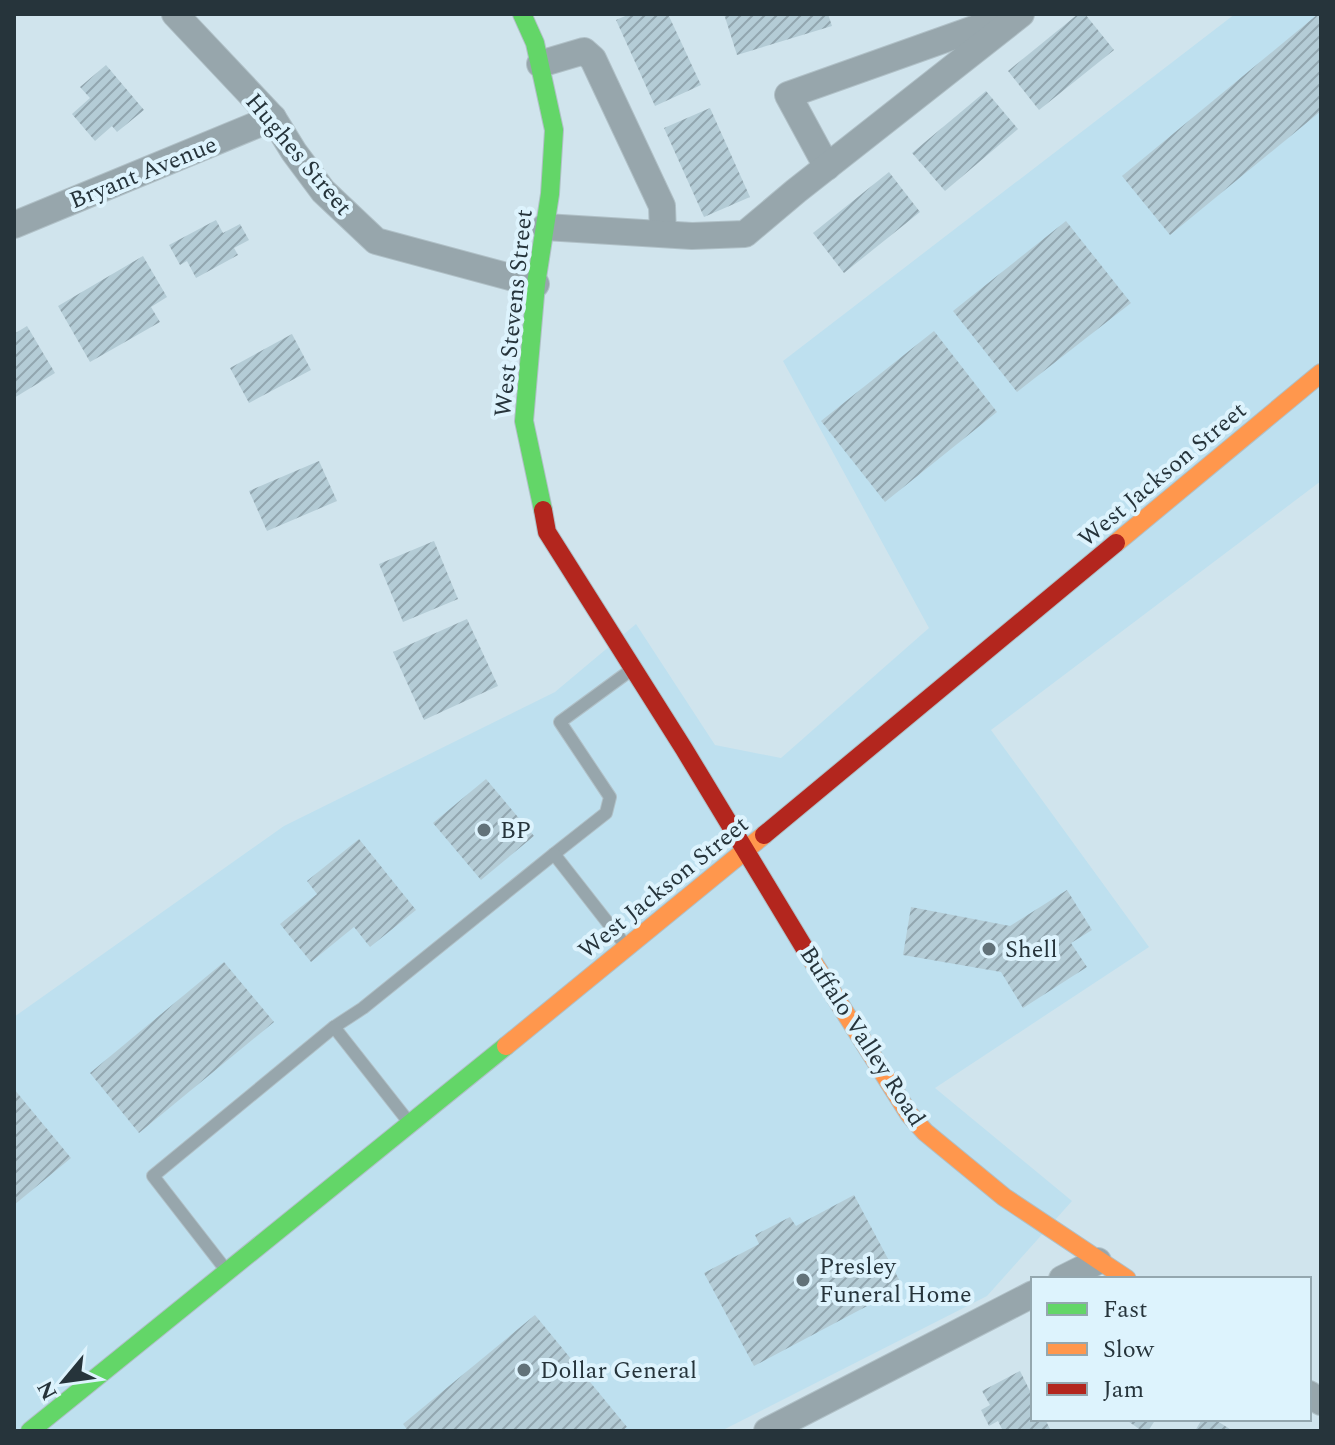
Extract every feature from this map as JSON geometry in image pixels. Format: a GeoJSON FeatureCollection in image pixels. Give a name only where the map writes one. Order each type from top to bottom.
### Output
{"type":"FeatureCollection","features":[{"type":"Feature","properties":{"kind":"street","name":"Hughes Street"},"geometry":{"type":"LineString","coordinates":[[175,14],[273,118],[323,191],[376,241],[536,284]]}},
{"type":"Feature","properties":{"kind":"street","name":"West Stevens Street"},"geometry":{"type":"LineString","coordinates":[[522,14],[535,43],[554,130],[550,194],[536,284],[524,421],[547,532],[745,851]]}},
{"type":"Feature","properties":{"kind":"street"},"geometry":{"type":"LineString","coordinates":[[827,167],[788,95],[1019,14]]}},
{"type":"Feature","properties":{"kind":"street"},"geometry":{"type":"LineString","coordinates":[[545,227],[692,236],[745,234],[1019,14]]}},
{"type":"Feature","properties":{"kind":"street"},"geometry":{"type":"LineString","coordinates":[[540,64],[584,51],[593,59],[662,206],[663,234]]}},
{"type":"Feature","properties":{"kind":"street","name":"Bryant Avenue"},"geometry":{"type":"LineString","coordinates":[[14,225],[273,118]]}},
{"type":"Feature","properties":{"kind":"street","name":"West Jackson Street"},"geometry":{"type":"LineString","coordinates":[[30,1431],[628,947],[1321,373]]}},
{"type":"Feature","properties":{"kind":"street","name":"Buffalo Valley Road"},"geometry":{"type":"LineString","coordinates":[[745,851],[909,1114],[925,1132],[1004,1197],[1124,1277]]}},
{"type":"Feature","properties":{"kind":"street"},"geometry":{"type":"LineString","coordinates":[[1066,1277],[1098,1261]]}},
{"type":"Feature","properties":{"kind":"street"},"geometry":{"type":"LineString","coordinates":[[767,1431],[1031,1295]]}},
{"type":"Feature","properties":{"kind":"lane"},"geometry":{"type":"LineString","coordinates":[[227,1272],[153,1176],[334,1027],[363,1008],[606,813],[610,797],[560,722],[633,669]]}},
{"type":"Feature","properties":{"kind":"lane"},"geometry":{"type":"LineString","coordinates":[[554,854],[628,947]]}},
{"type":"Feature","properties":{"kind":"lane"},"geometry":{"type":"LineString","coordinates":[[334,1027],[410,1123]]}},
{"type":"Feature","properties":{"kind":"shaded area"},"geometry":{"type":"Polygon","coordinates":[[[1235,14],[1321,14],[1321,481],[991,730],[1149,947],[935,1088],[1072,1201],[987,1296],[721,1431],[14,1431],[14,1017],[284,826],[555,692],[636,624],[715,745],[781,758],[929,628],[783,361],[1235,14]]]}},
{"type":"Feature","properties":{"kind":"building"},"geometry":{"type":"Polygon","coordinates":[[[630,14],[668,14],[701,85],[655,106],[616,20],[630,14]]]}},
{"type":"Feature","properties":{"kind":"building"},"geometry":{"type":"Polygon","coordinates":[[[724,14],[828,14],[832,26],[737,55],[724,14]]]}},
{"type":"Feature","properties":{"kind":"building"},"geometry":{"type":"Polygon","coordinates":[[[1078,14],[1085,14],[1114,50],[1039,110],[1008,71],[1078,14]]]}},
{"type":"Feature","properties":{"kind":"building"},"geometry":{"type":"Polygon","coordinates":[[[1321,14],[1321,111],[1170,235],[1122,176],[1321,14]]]}},
{"type":"Feature","properties":{"kind":"building"},"geometry":{"type":"Polygon","coordinates":[[[106,65],[144,110],[117,132],[112,126],[95,141],[72,114],[90,98],[80,87],[106,65]]]}},
{"type":"Feature","properties":{"kind":"building"},"geometry":{"type":"Polygon","coordinates":[[[986,91],[1018,129],[945,191],[912,153],[986,91]]]}},
{"type":"Feature","properties":{"kind":"building"},"geometry":{"type":"Polygon","coordinates":[[[710,108],[750,197],[704,217],[664,128],[710,108]]]}},
{"type":"Feature","properties":{"kind":"building"},"geometry":{"type":"Polygon","coordinates":[[[889,172],[920,212],[844,273],[813,233],[889,172]]]}},
{"type":"Feature","properties":{"kind":"building"},"geometry":{"type":"Polygon","coordinates":[[[216,220],[223,233],[240,224],[249,240],[234,248],[238,255],[196,278],[187,261],[180,265],[169,245],[216,220]]]}},
{"type":"Feature","properties":{"kind":"building"},"geometry":{"type":"Polygon","coordinates":[[[1066,221],[1131,303],[1017,392],[953,311],[1066,221]]]}},
{"type":"Feature","properties":{"kind":"building"},"geometry":{"type":"Polygon","coordinates":[[[143,256],[167,297],[151,307],[160,322],[90,362],[58,306],[143,256]]]}},
{"type":"Feature","properties":{"kind":"building"},"geometry":{"type":"Polygon","coordinates":[[[27,326],[55,373],[14,398],[14,334],[27,326]]]}},
{"type":"Feature","properties":{"kind":"building"},"geometry":{"type":"Polygon","coordinates":[[[934,331],[997,412],[885,502],[821,421],[934,331]]]}},
{"type":"Feature","properties":{"kind":"building"},"geometry":{"type":"Polygon","coordinates":[[[292,334],[311,370],[249,403],[230,368],[292,334]]]}},
{"type":"Feature","properties":{"kind":"building"},"geometry":{"type":"Polygon","coordinates":[[[319,461],[337,501],[267,531],[249,491],[319,461]]]}},
{"type":"Feature","properties":{"kind":"building"},"geometry":{"type":"Polygon","coordinates":[[[434,541],[458,599],[403,622],[379,564],[434,541]]]}},
{"type":"Feature","properties":{"kind":"building"},"geometry":{"type":"Polygon","coordinates":[[[467,619],[498,686],[424,720],[393,652],[467,619]]]}},
{"type":"Feature","properties":{"kind":"building","name":"BP"},"geometry":{"type":"Polygon","coordinates":[[[486,779],[534,836],[481,880],[433,823],[486,779]]]}},
{"type":"Feature","properties":{"kind":"building"},"geometry":{"type":"Polygon","coordinates":[[[359,839],[416,910],[370,947],[354,927],[311,962],[280,924],[317,894],[307,881],[359,839]]]}},
{"type":"Feature","properties":{"kind":"building","name":"Shell"},"geometry":{"type":"Polygon","coordinates":[[[1067,890],[1092,930],[1071,943],[1087,967],[1023,1008],[1001,972],[903,955],[911,907],[1010,926],[1067,890]]]}},
{"type":"Feature","properties":{"kind":"building"},"geometry":{"type":"Polygon","coordinates":[[[224,962],[274,1022],[139,1133],[90,1073],[224,962]]]}},
{"type":"Feature","properties":{"kind":"building"},"geometry":{"type":"Polygon","coordinates":[[[14,1089],[71,1158],[14,1205],[14,1089]]]}},
{"type":"Feature","properties":{"kind":"building","name":"Presley Funeral Home"},"geometry":{"type":"Polygon","coordinates":[[[854,1195],[903,1287],[754,1366],[704,1273],[759,1244],[755,1235],[790,1217],[796,1226],[854,1195]]]}},
{"type":"Feature","properties":{"kind":"building","name":"Dollar General"},"geometry":{"type":"Polygon","coordinates":[[[535,1315],[627,1427],[622,1431],[408,1431],[403,1424],[535,1315]]]}},
{"type":"Feature","properties":{"kind":"building"},"geometry":{"type":"Polygon","coordinates":[[[1020,1371],[1031,1393],[1031,1421],[1046,1421],[1051,1431],[1003,1431],[998,1421],[989,1426],[981,1410],[990,1405],[982,1391],[1020,1371]]]}},
{"type":"Feature","properties":{"kind":"building"},"geometry":{"type":"Polygon","coordinates":[[[1128,1421],[1155,1421],[1148,1431],[1142,1431],[1128,1421]]]}},
{"type":"Feature","properties":{"kind":"building"},"geometry":{"type":"Polygon","coordinates":[[[1201,1421],[1217,1421],[1233,1431],[1195,1431],[1201,1421]]]}},
{"type":"Feature","properties":{"kind":"traffic: fast"},"geometry":{"type":"LineString","coordinates":[[522,14],[535,43],[554,130],[550,194],[536,284],[524,421],[543,510]]}},
{"type":"Feature","properties":{"kind":"traffic: fast"},"geometry":{"type":"LineString","coordinates":[[30,1431],[506,1046]]}},
{"type":"Feature","properties":{"kind":"traffic: slow"},"geometry":{"type":"LineString","coordinates":[[1116,543],[1321,373]]}},
{"type":"Feature","properties":{"kind":"traffic: slow"},"geometry":{"type":"LineString","coordinates":[[506,1046],[764,835]]}},
{"type":"Feature","properties":{"kind":"traffic: slow"},"geometry":{"type":"LineString","coordinates":[[805,949],[909,1114],[925,1132],[1004,1197],[1124,1277]]}},
{"type":"Feature","properties":{"kind":"traffic: jam"},"geometry":{"type":"LineString","coordinates":[[543,510],[547,532],[805,949]]}},
{"type":"Feature","properties":{"kind":"traffic: jam"},"geometry":{"type":"LineString","coordinates":[[764,835],[1116,543]]}},
{"type":"Feature","properties":{"kind":"place","name":"BP"},"geometry":{"type":"Point","coordinates":[484,830]}},
{"type":"Feature","properties":{"kind":"place","name":"Shell"},"geometry":{"type":"Point","coordinates":[989,949]}},
{"type":"Feature","properties":{"kind":"place","name":"Presley Funeral Home"},"geometry":{"type":"Point","coordinates":[803,1280]}},
{"type":"Feature","properties":{"kind":"place","name":"Dollar General"},"geometry":{"type":"Point","coordinates":[524,1370]}}]}
